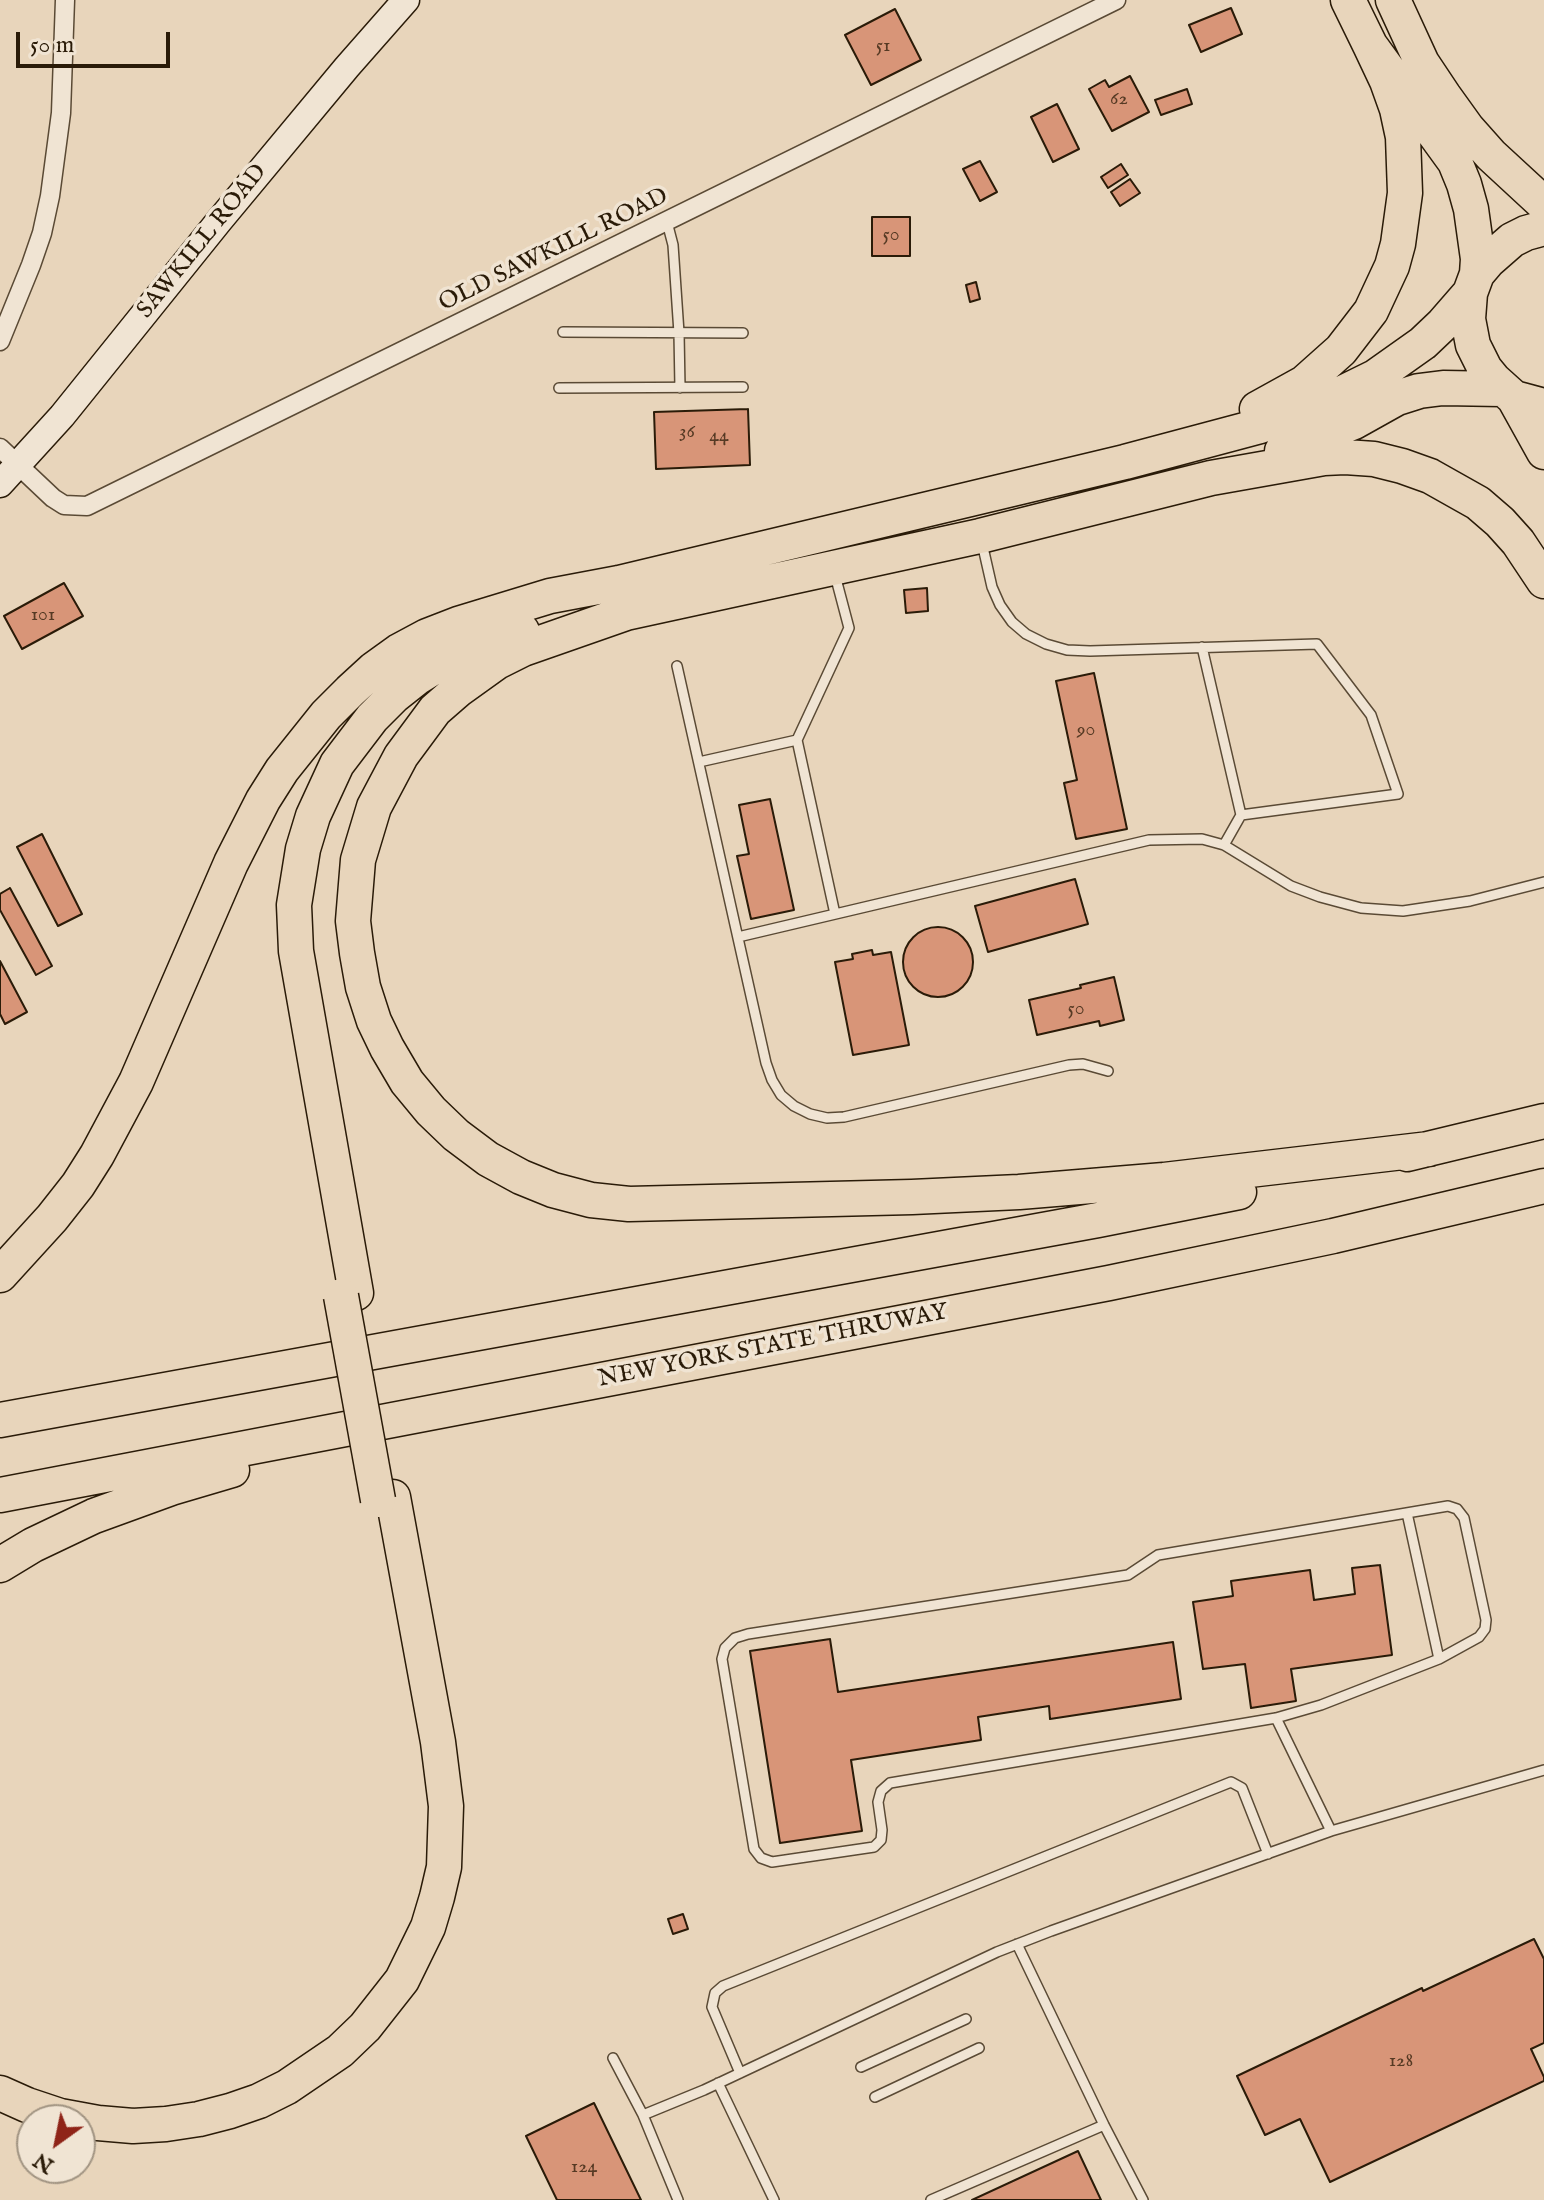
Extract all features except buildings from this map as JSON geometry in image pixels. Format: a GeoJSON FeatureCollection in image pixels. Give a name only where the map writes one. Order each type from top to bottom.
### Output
{"type":"FeatureCollection","features":[{"type":"Feature","properties":{"kind":"highway"},"geometry":{"type":"LineString","coordinates":[[1125,462],[1240,417],[1294,389],[1341,350],[1382,291],[1398,244],[1405,193],[1403,137],[1397,109],[1348,0]]}},
{"type":"Feature","properties":{"kind":"highway"},"geometry":{"type":"LineString","coordinates":[[1393,0],[1422,63],[1459,118],[1491,155],[1544,204]]}},
{"type":"Feature","properties":{"kind":"highway"},"geometry":{"type":"LineString","coordinates":[[1370,45],[1455,162],[1471,209],[1478,259],[1468,319],[1473,345],[1485,369],[1520,398],[1544,452]]}},
{"type":"Feature","properties":{"kind":"highway"},"geometry":{"type":"LineString","coordinates":[[0,1275],[52,1218],[97,1155],[136,1082],[247,830],[282,770],[302,743],[350,691],[399,651],[458,624],[550,596],[619,583],[1125,462],[1289,417],[1375,377],[1423,343],[1443,324],[1499,249],[1526,233],[1544,228]]}},
{"type":"Feature","properties":{"kind":"highway"},"geometry":{"type":"LineString","coordinates":[[1211,478],[1354,422],[1397,398],[1419,391],[1443,388],[1520,398]]}},
{"type":"Feature","properties":{"kind":"highway"},"geometry":{"type":"LineString","coordinates":[[1429,1149],[1164,1180],[1048,1190],[669,1204],[629,1204],[566,1194],[521,1177],[488,1159],[456,1135],[423,1101],[401,1071],[374,1021],[363,987],[353,921],[358,860],[374,807],[385,783],[435,710],[497,662],[523,649],[609,618],[980,536],[1211,478],[1324,458],[1374,459],[1430,476],[1478,503],[1500,522],[1518,542],[1544,581]]}},
{"type":"Feature","properties":{"kind":"highway"},"geometry":{"type":"LineString","coordinates":[[0,2076],[64,2101],[133,2110],[196,2104],[253,2087],[330,2038],[353,2017],[388,1971],[413,1921],[422,1893],[431,1838],[422,1744],[385,1498],[281,959],[278,921],[280,882],[294,815],[307,783],[340,726],[396,669],[433,643],[506,610]]}},
{"type":"Feature","properties":{"kind":"highway"},"geometry":{"type":"LineString","coordinates":[[348,1295],[296,951],[294,915],[297,879],[313,816],[331,776],[353,740],[394,696],[418,677],[468,649],[495,639],[559,622],[609,618]]}},
{"type":"Feature","properties":{"kind":"highway"},"geometry":{"type":"LineString","coordinates":[[0,1420],[1098,1220],[1209,1198],[1544,1121]]}},
{"type":"Feature","properties":{"kind":"highway","name":"NEW YORK STATE THRUWAY"},"geometry":{"type":"LineString","coordinates":[[0,1495],[1124,1280],[1333,1236],[1544,1186]]}},
{"type":"Feature","properties":{"kind":"highway"},"geometry":{"type":"LineString","coordinates":[[0,1565],[62,1530],[127,1503],[213,1475],[454,1407]]}},
{"type":"Feature","properties":{"kind":"highway"},"geometry":{"type":"LineString","coordinates":[[0,2093],[60,2116],[133,2126],[199,2119],[230,2111],[287,2087],[340,2051],[375,2016],[402,1980],[428,1927],[437,1897],[444,1867],[446,1806],[438,1742],[385,1498]]}},
{"type":"Feature","properties":{"kind":"street"},"geometry":{"type":"LineString","coordinates":[[0,341],[31,265],[50,196],[61,113],[65,0]]}},
{"type":"Feature","properties":{"kind":"street","name":"SAWKILL ROAD"},"geometry":{"type":"LineString","coordinates":[[6,466],[62,416],[307,114],[406,0]]}},
{"type":"Feature","properties":{"kind":"street","name":"OLD SAWKILL ROAD"},"geometry":{"type":"LineString","coordinates":[[6,466],[64,505],[87,506],[1116,0]]}},
{"type":"Feature","properties":{"kind":"lane"},"geometry":{"type":"LineString","coordinates":[[667,222],[673,245],[680,388]]}},
{"type":"Feature","properties":{"kind":"lane"},"geometry":{"type":"LineString","coordinates":[[563,332],[743,333]]}},
{"type":"Feature","properties":{"kind":"lane"},"geometry":{"type":"LineString","coordinates":[[559,388],[743,387]]}},
{"type":"Feature","properties":{"kind":"lane"},"geometry":{"type":"LineString","coordinates":[[980,536],[992,587],[1000,605],[1012,622],[1026,634],[1046,644],[1067,650],[1090,651],[1317,644],[1371,715],[1398,794],[1241,815]]}},
{"type":"Feature","properties":{"kind":"lane"},"geometry":{"type":"LineString","coordinates":[[833,568],[849,628],[797,740],[835,914]]}},
{"type":"Feature","properties":{"kind":"lane"},"geometry":{"type":"LineString","coordinates":[[1202,647],[1241,815],[1224,845]]}},
{"type":"Feature","properties":{"kind":"lane"},"geometry":{"type":"LineString","coordinates":[[677,666],[772,1080],[781,1095],[810,1114],[827,1118],[844,1117],[1069,1065],[1083,1064],[1108,1071]]}},
{"type":"Feature","properties":{"kind":"lane"},"geometry":{"type":"LineString","coordinates":[[699,762],[797,740]]}},
{"type":"Feature","properties":{"kind":"lane"},"geometry":{"type":"LineString","coordinates":[[738,937],[1149,840],[1202,839],[1224,845],[1291,886],[1361,908],[1403,911],[1457,903],[1544,882]]}},
{"type":"Feature","properties":{"kind":"lane"},"geometry":{"type":"LineString","coordinates":[[1448,1506],[1457,1509],[1464,1518],[1486,1620],[1485,1629],[1479,1637],[1439,1659],[1321,1705],[1276,1718],[890,1783],[881,1791],[878,1802],[882,1830],[881,1840],[874,1847],[772,1862],[761,1858],[754,1849],[722,1659],[725,1648],[735,1638],[1128,1575],[1158,1555],[1407,1513],[1448,1506]]}},
{"type":"Feature","properties":{"kind":"lane"},"geometry":{"type":"LineString","coordinates":[[1407,1513],[1439,1659]]}},
{"type":"Feature","properties":{"kind":"lane"},"geometry":{"type":"LineString","coordinates":[[1276,1718],[1331,1831]]}},
{"type":"Feature","properties":{"kind":"lane"},"geometry":{"type":"LineString","coordinates":[[643,2115],[1017,1944],[1331,1831],[1544,1770]]}},
{"type":"Feature","properties":{"kind":"lane"},"geometry":{"type":"LineString","coordinates":[[740,2073],[712,2007],[715,1993],[723,1986],[1231,1782],[1242,1788],[1268,1854]]}},
{"type":"Feature","properties":{"kind":"lane"},"geometry":{"type":"LineString","coordinates":[[1017,1944],[1143,2200]]}},
{"type":"Feature","properties":{"kind":"lane"},"geometry":{"type":"LineString","coordinates":[[861,2067],[966,2019]]}},
{"type":"Feature","properties":{"kind":"lane"},"geometry":{"type":"LineString","coordinates":[[875,2097],[979,2048]]}},
{"type":"Feature","properties":{"kind":"lane"},"geometry":{"type":"LineString","coordinates":[[613,2058],[643,2115],[678,2200]]}},
{"type":"Feature","properties":{"kind":"lane"},"geometry":{"type":"LineString","coordinates":[[718,2083],[774,2200]]}},
{"type":"Feature","properties":{"kind":"lane"},"geometry":{"type":"LineString","coordinates":[[931,2200],[1104,2125]]}}]}
